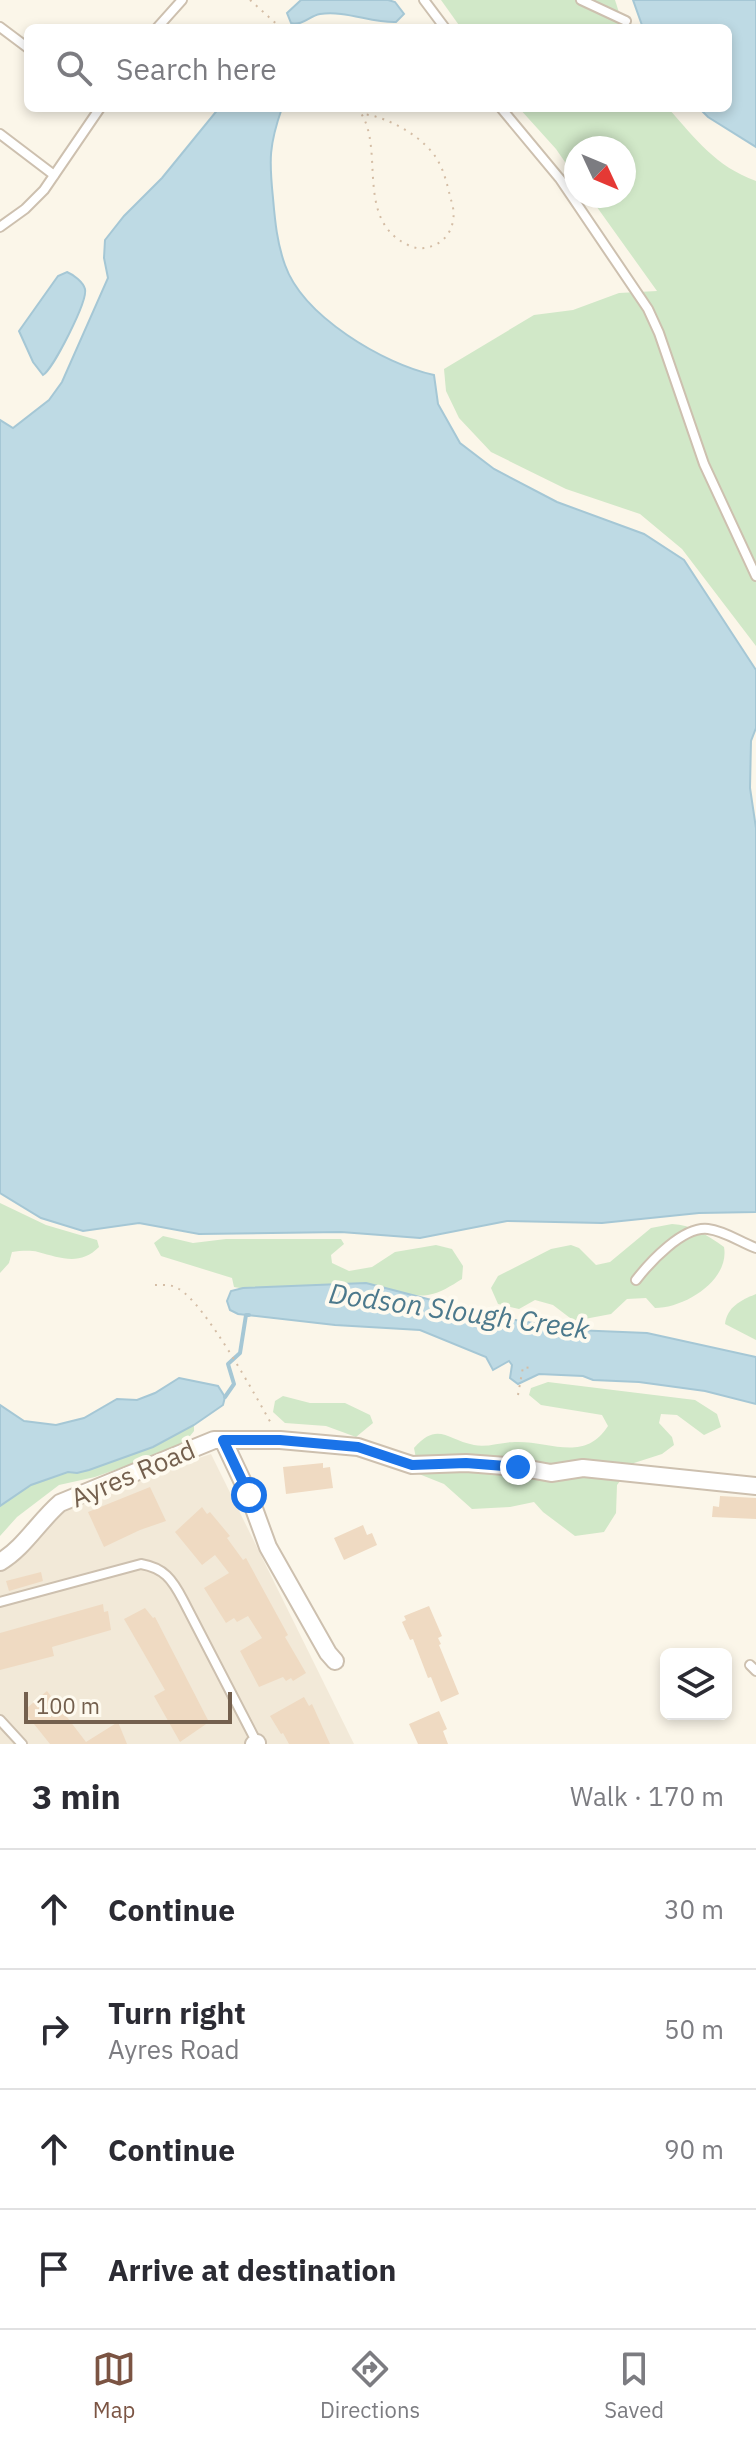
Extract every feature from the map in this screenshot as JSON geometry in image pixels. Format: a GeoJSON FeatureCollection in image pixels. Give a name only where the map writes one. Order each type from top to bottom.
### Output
{"type":"FeatureCollection","features":[{"type":"Feature","properties":{"kind":"street","name":"Ayres Road"},"geometry":{"type":"LineString","coordinates":[[0,1562],[60,1503],[214,1440],[280,1440],[358,1447],[412,1465],[504,1465],[551,1473],[583,1468],[756,1486]]}},
{"type":"Feature","properties":{"kind":"street"},"geometry":{"type":"LineString","coordinates":[[223,1440],[249,1495],[268,1547],[335,1661]]}},
{"type":"Feature","properties":{"kind":"lane"},"geometry":{"type":"LineString","coordinates":[[161,24],[182,0]]}},
{"type":"Feature","properties":{"kind":"lane"},"geometry":{"type":"LineString","coordinates":[[424,0],[442,24]]}},
{"type":"Feature","properties":{"kind":"lane"},"geometry":{"type":"LineString","coordinates":[[581,0],[626,21]]}},
{"type":"Feature","properties":{"kind":"lane"},"geometry":{"type":"LineString","coordinates":[[0,27],[24,45]]}},
{"type":"Feature","properties":{"kind":"lane"},"geometry":{"type":"LineString","coordinates":[[0,227],[44,190],[97,112]]}},
{"type":"Feature","properties":{"kind":"lane"},"geometry":{"type":"LineString","coordinates":[[504,112],[560,179],[648,309],[704,464],[756,576]]}},
{"type":"Feature","properties":{"kind":"lane"},"geometry":{"type":"LineString","coordinates":[[0,134],[54,175]]}},
{"type":"Feature","properties":{"kind":"lane"},"geometry":{"type":"LineString","coordinates":[[636,1280],[660,1253],[680,1238],[702,1228],[730,1235],[756,1248]]}},
{"type":"Feature","properties":{"kind":"lane"},"geometry":{"type":"LineString","coordinates":[[0,1602],[141,1564],[158,1567],[172,1580],[256,1744]]}},
{"type":"Feature","properties":{"kind":"lane"},"geometry":{"type":"LineString","coordinates":[[0,1720],[22,1744]]}},
{"type":"Feature","properties":{"kind":"path"},"geometry":{"type":"LineString","coordinates":[[250,0],[277,24]]}},
{"type":"Feature","properties":{"kind":"path"},"geometry":{"type":"LineString","coordinates":[[362,114],[375,115],[403,129],[433,153],[439,163],[454,214],[452,227],[444,240],[430,248],[415,249],[400,242],[384,224],[375,200],[366,123],[362,114]]}},
{"type":"Feature","properties":{"kind":"path"},"geometry":{"type":"LineString","coordinates":[[155,1285],[179,1288],[200,1308],[280,1440]]}},
{"type":"Feature","properties":{"kind":"path"},"geometry":{"type":"LineString","coordinates":[[518,1395],[523,1367],[531,1368]]}},
{"type":"Feature","properties":{"kind":"shaded area"},"geometry":{"type":"Polygon","coordinates":[[[211,1454],[354,1744],[0,1744],[0,1560],[60,1503],[211,1454]]]}},
{"type":"Feature","properties":{"kind":"green space"},"geometry":{"type":"Polygon","coordinates":[[[441,0],[615,0],[623,24],[458,24],[441,0]]]}},
{"type":"Feature","properties":{"kind":"green space"},"geometry":{"type":"Polygon","coordinates":[[[523,112],[672,112],[697,141],[729,168],[756,181],[756,646],[682,549],[640,514],[566,489],[491,452],[459,418],[446,391],[444,369],[534,315],[573,310],[619,293],[657,291],[598,208],[636,208],[636,136],[564,136],[564,161],[523,112]]]}},
{"type":"Feature","properties":{"kind":"green space"},"geometry":{"type":"Polygon","coordinates":[[[0,1203],[46,1225],[97,1240],[99,1247],[77,1259],[32,1251],[12,1252],[9,1263],[0,1273],[0,1203]]]}},
{"type":"Feature","properties":{"kind":"green space"},"geometry":{"type":"Polygon","coordinates":[[[672,1224],[693,1229],[724,1247],[724,1259],[713,1281],[679,1303],[655,1308],[646,1298],[627,1299],[611,1314],[574,1321],[553,1305],[535,1300],[519,1309],[498,1304],[491,1288],[498,1276],[551,1249],[571,1245],[579,1248],[596,1265],[610,1262],[651,1228],[672,1224]]]}},
{"type":"Feature","properties":{"kind":"green space"},"geometry":{"type":"Polygon","coordinates":[[[163,1236],[193,1243],[226,1239],[341,1239],[344,1244],[331,1255],[332,1263],[349,1271],[372,1267],[395,1252],[436,1245],[452,1249],[463,1266],[462,1279],[437,1293],[419,1296],[353,1285],[263,1290],[234,1287],[232,1278],[161,1256],[154,1243],[163,1236]]]}},
{"type":"Feature","properties":{"kind":"green space"},"geometry":{"type":"Polygon","coordinates":[[[756,1294],[756,1340],[725,1324],[732,1309],[756,1294]]]}},
{"type":"Feature","properties":{"kind":"green space"},"geometry":{"type":"Polygon","coordinates":[[[548,1382],[695,1400],[717,1414],[721,1427],[704,1435],[677,1415],[661,1414],[659,1423],[672,1437],[674,1445],[662,1454],[634,1463],[617,1485],[616,1513],[604,1532],[575,1536],[534,1502],[472,1509],[444,1484],[419,1474],[414,1448],[430,1435],[443,1434],[479,1446],[518,1442],[567,1448],[589,1444],[599,1437],[608,1426],[602,1415],[541,1405],[529,1395],[531,1388],[548,1382]]]}},
{"type":"Feature","properties":{"kind":"green space"},"geometry":{"type":"Polygon","coordinates":[[[283,1396],[310,1403],[345,1403],[370,1415],[373,1423],[356,1437],[326,1426],[285,1423],[273,1412],[275,1401],[283,1396]]]}},
{"type":"Feature","properties":{"kind":"green space"},"geometry":{"type":"Polygon","coordinates":[[[194,1425],[194,1431],[182,1446],[95,1477],[59,1485],[17,1517],[0,1536],[0,1506],[31,1485],[68,1472],[89,1470],[153,1447],[194,1425]]]}},
{"type":"Feature","properties":{"kind":"water"},"geometry":{"type":"Polygon","coordinates":[[[301,0],[388,0],[395,2],[404,14],[396,22],[329,13],[291,23],[287,13],[301,0]]]}},
{"type":"Feature","properties":{"kind":"water"},"geometry":{"type":"Polygon","coordinates":[[[633,0],[756,0],[756,147],[703,112],[732,112],[732,24],[642,24],[633,0]]]}},
{"type":"Feature","properties":{"kind":"water"},"geometry":{"type":"Polygon","coordinates":[[[216,112],[281,112],[271,153],[276,224],[285,265],[294,284],[309,302],[347,335],[369,349],[434,375],[438,404],[460,443],[494,469],[557,502],[644,534],[684,560],[756,670],[756,728],[751,741],[750,788],[756,828],[756,1212],[699,1213],[602,1223],[507,1221],[420,1238],[341,1232],[199,1234],[139,1223],[83,1231],[41,1218],[0,1193],[0,420],[13,428],[49,400],[62,382],[108,278],[104,258],[105,240],[162,178],[216,112]]]}},
{"type":"Feature","properties":{"kind":"water"},"geometry":{"type":"Polygon","coordinates":[[[67,272],[82,284],[84,296],[69,334],[43,375],[33,362],[19,331],[58,276],[67,272]]]}},
{"type":"Feature","properties":{"kind":"water"},"geometry":{"type":"Polygon","coordinates":[[[366,1283],[497,1317],[574,1330],[647,1333],[756,1357],[756,1404],[705,1391],[639,1382],[593,1380],[583,1376],[539,1374],[518,1384],[510,1378],[512,1365],[509,1361],[493,1370],[486,1357],[420,1330],[335,1325],[238,1314],[230,1310],[227,1301],[231,1291],[243,1288],[366,1283]]]}},
{"type":"Feature","properties":{"kind":"water"},"geometry":{"type":"Polygon","coordinates":[[[179,1378],[218,1386],[225,1397],[223,1405],[153,1447],[89,1470],[68,1472],[31,1485],[0,1506],[0,1405],[24,1421],[56,1425],[84,1418],[117,1399],[137,1400],[179,1378]]]}},
{"type":"Feature","properties":{"kind":"building"},"geometry":{"type":"Polygon","coordinates":[[[323,1463],[323,1468],[330,1467],[333,1488],[286,1494],[283,1467],[323,1463]]]}},
{"type":"Feature","properties":{"kind":"building"},"geometry":{"type":"Polygon","coordinates":[[[150,1487],[166,1521],[104,1547],[88,1512],[150,1487]]]}},
{"type":"Feature","properties":{"kind":"building"},"geometry":{"type":"Polygon","coordinates":[[[720,1496],[756,1498],[756,1519],[712,1517],[713,1506],[719,1507],[720,1496]]]}},
{"type":"Feature","properties":{"kind":"building"},"geometry":{"type":"Polygon","coordinates":[[[202,1507],[230,1536],[227,1538],[243,1560],[246,1558],[288,1635],[285,1637],[306,1673],[293,1681],[291,1678],[286,1681],[283,1677],[259,1687],[240,1651],[262,1638],[248,1616],[226,1623],[204,1588],[229,1573],[215,1555],[202,1565],[175,1532],[202,1507]]]}},
{"type":"Feature","properties":{"kind":"building"},"geometry":{"type":"Polygon","coordinates":[[[363,1525],[367,1535],[372,1533],[377,1545],[344,1560],[334,1538],[363,1525]]]}},
{"type":"Feature","properties":{"kind":"building"},"geometry":{"type":"Polygon","coordinates":[[[41,1572],[43,1581],[9,1591],[6,1581],[41,1572]]]}},
{"type":"Feature","properties":{"kind":"building"},"geometry":{"type":"Polygon","coordinates":[[[103,1604],[104,1612],[108,1611],[111,1630],[52,1647],[54,1656],[0,1670],[0,1633],[103,1604]]]}},
{"type":"Feature","properties":{"kind":"building"},"geometry":{"type":"Polygon","coordinates":[[[429,1606],[442,1636],[438,1638],[439,1645],[459,1694],[441,1702],[413,1639],[410,1640],[402,1622],[406,1620],[404,1616],[429,1606]]]}},
{"type":"Feature","properties":{"kind":"building"},"geometry":{"type":"Polygon","coordinates":[[[145,1608],[155,1617],[209,1722],[180,1742],[154,1696],[165,1690],[124,1619],[145,1608]]]}},
{"type":"Feature","properties":{"kind":"building"},"geometry":{"type":"Polygon","coordinates":[[[47,1691],[86,1742],[118,1722],[127,1744],[50,1744],[26,1714],[27,1708],[47,1691]]]}},
{"type":"Feature","properties":{"kind":"building"},"geometry":{"type":"Polygon","coordinates":[[[304,1697],[309,1706],[312,1704],[330,1744],[289,1744],[270,1716],[304,1697]]]}},
{"type":"Feature","properties":{"kind":"building"},"geometry":{"type":"Polygon","coordinates":[[[439,1711],[447,1729],[443,1731],[448,1744],[418,1744],[409,1724],[439,1711]]]}},
{"type":"Feature","properties":{"kind":"waterway","name":"Dodson Slough Creek"},"geometry":{"type":"LineString","coordinates":[[225,1397],[234,1384],[228,1364],[240,1353],[246,1315],[249,1315]]}},
{"type":"Feature","properties":{"kind":"route"},"geometry":{"type":"LineString","coordinates":[[249,1495],[223,1440],[280,1440],[358,1447],[412,1465],[466,1463],[518,1467]]}}]}
